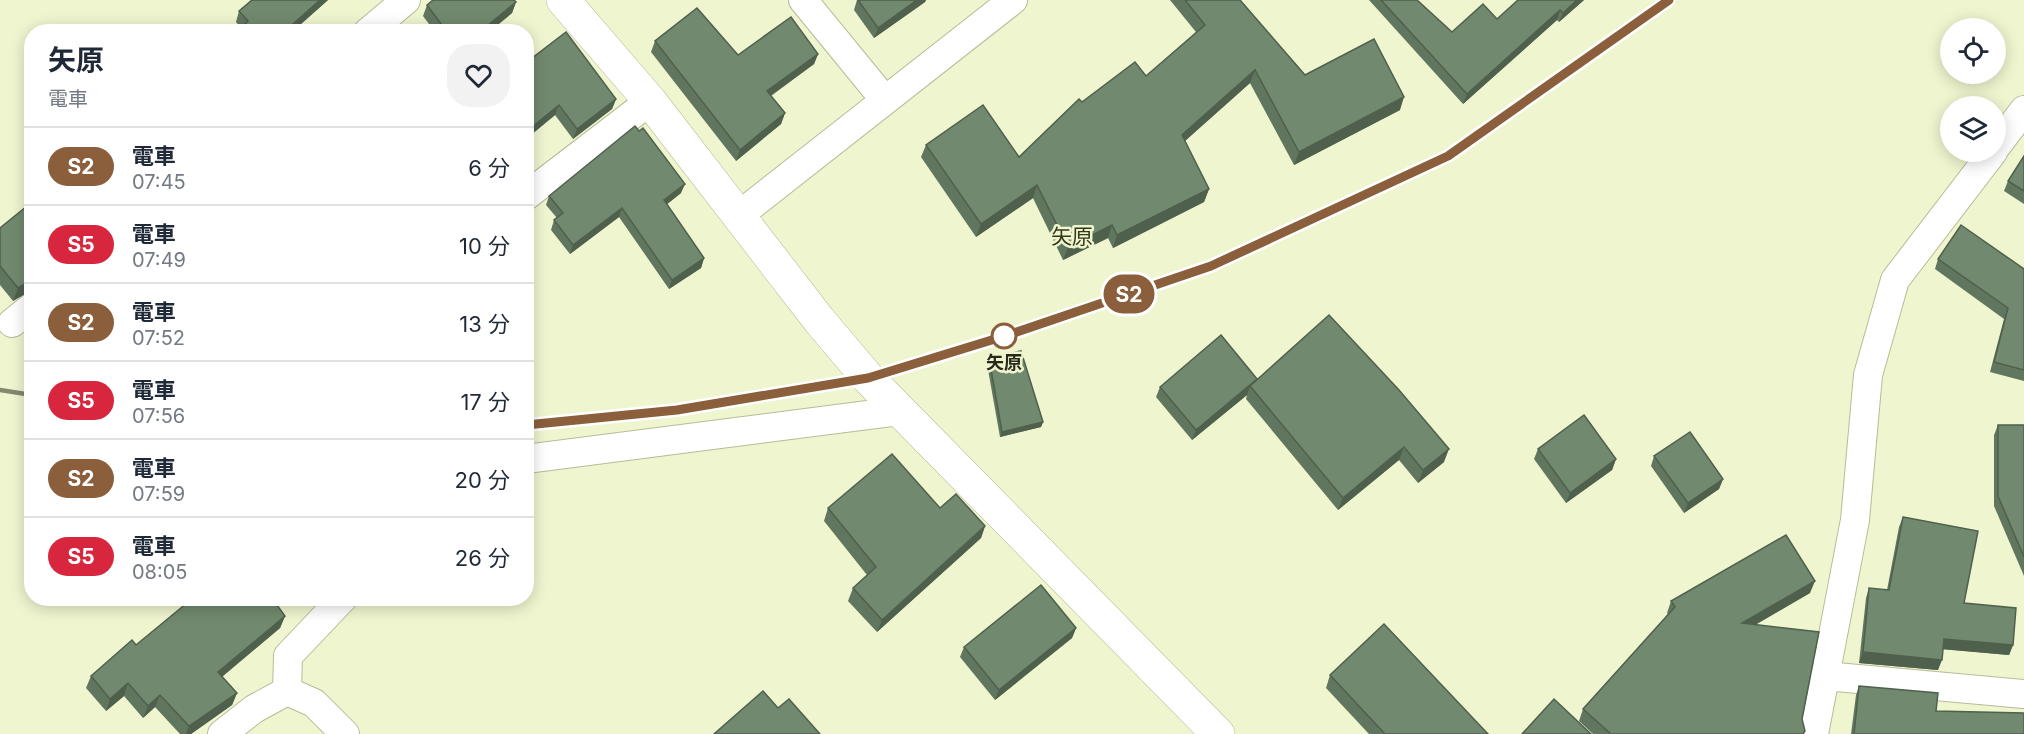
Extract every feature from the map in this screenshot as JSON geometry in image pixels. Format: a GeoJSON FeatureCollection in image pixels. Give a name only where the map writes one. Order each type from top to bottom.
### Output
{"type":"FeatureCollection","features":[{"type":"Feature","properties":{"kind":"street"},"geometry":{"type":"LineString","coordinates":[[378,24],[406,0]]}},
{"type":"Feature","properties":{"kind":"street"},"geometry":{"type":"LineString","coordinates":[[563,0],[650,101],[819,320],[899,411],[1218,734]]}},
{"type":"Feature","properties":{"kind":"street"},"geometry":{"type":"LineString","coordinates":[[803,0],[884,99]]}},
{"type":"Feature","properties":{"kind":"street"},"geometry":{"type":"LineString","coordinates":[[738,216],[884,99],[1013,0]]}},
{"type":"Feature","properties":{"kind":"street"},"geometry":{"type":"LineString","coordinates":[[534,190],[650,101]]}},
{"type":"Feature","properties":{"kind":"street"},"geometry":{"type":"LineString","coordinates":[[2006,134],[2024,110]]}},
{"type":"Feature","properties":{"kind":"street"},"geometry":{"type":"LineString","coordinates":[[1814,734],[1855,520],[1868,375],[1895,280],[1985,162]]}},
{"type":"Feature","properties":{"kind":"street"},"geometry":{"type":"LineString","coordinates":[[534,458],[899,411]]}},
{"type":"Feature","properties":{"kind":"street"},"geometry":{"type":"LineString","coordinates":[[287,691],[288,656],[335,606]]}},
{"type":"Feature","properties":{"kind":"street"},"geometry":{"type":"LineString","coordinates":[[1825,676],[2024,694]]}},
{"type":"Feature","properties":{"kind":"street"},"geometry":{"type":"LineString","coordinates":[[222,734],[254,709],[287,691]]}},
{"type":"Feature","properties":{"kind":"street"},"geometry":{"type":"LineString","coordinates":[[287,691],[314,703],[345,734]]}},
{"type":"Feature","properties":{"kind":"building"},"geometry":{"type":"Polygon","coordinates":[[[252,0],[320,0],[293,24],[245,24],[248,21],[239,11],[252,0]]]}},
{"type":"Feature","properties":{"kind":"building"},"geometry":{"type":"Polygon","coordinates":[[[433,0],[514,0],[516,2],[490,24],[441,24],[427,5],[433,0]]]}},
{"type":"Feature","properties":{"kind":"building"},"geometry":{"type":"Polygon","coordinates":[[[858,0],[917,0],[878,28],[858,0]]]}},
{"type":"Feature","properties":{"kind":"building"},"geometry":{"type":"Polygon","coordinates":[[[1185,0],[1240,0],[1305,75],[1374,39],[1404,97],[1299,152],[1255,70],[1182,135],[1209,189],[1117,235],[1112,225],[1068,247],[1037,185],[981,224],[926,145],[983,105],[1019,157],[1079,99],[1082,102],[1135,62],[1146,76],[1205,25],[1185,0]]]}},
{"type":"Feature","properties":{"kind":"building"},"geometry":{"type":"Polygon","coordinates":[[[1381,0],[1417,0],[1452,32],[1483,4],[1497,19],[1518,0],[1577,0],[1563,13],[1560,10],[1467,94],[1381,0]]]}},
{"type":"Feature","properties":{"kind":"building"},"geometry":{"type":"Polygon","coordinates":[[[697,8],[738,55],[791,17],[818,54],[767,91],[785,113],[740,150],[655,41],[697,8]]]}},
{"type":"Feature","properties":{"kind":"building"},"geometry":{"type":"Polygon","coordinates":[[[566,32],[616,99],[577,129],[559,105],[534,125],[534,57],[566,32]]]}},
{"type":"Feature","properties":{"kind":"building"},"geometry":{"type":"Polygon","coordinates":[[[635,126],[639,131],[643,128],[685,184],[664,200],[704,258],[672,280],[622,208],[573,245],[554,220],[563,213],[549,196],[635,126]]]}},
{"type":"Feature","properties":{"kind":"building"},"geometry":{"type":"Polygon","coordinates":[[[2024,156],[2024,191],[2008,181],[2024,156]]]}},
{"type":"Feature","properties":{"kind":"building"},"geometry":{"type":"Polygon","coordinates":[[[24,208],[24,285],[18,288],[0,266],[0,228],[24,208]]]}},
{"type":"Feature","properties":{"kind":"building"},"geometry":{"type":"Polygon","coordinates":[[[1961,225],[2024,269],[2024,370],[1994,362],[2008,308],[1938,259],[1961,225]]]}},
{"type":"Feature","properties":{"kind":"building"},"geometry":{"type":"Polygon","coordinates":[[[1329,315],[1399,390],[1449,449],[1423,470],[1404,447],[1343,498],[1250,386],[1329,315]]]}},
{"type":"Feature","properties":{"kind":"building"},"geometry":{"type":"Polygon","coordinates":[[[1221,335],[1257,379],[1196,430],[1160,387],[1221,335]]]}},
{"type":"Feature","properties":{"kind":"building"},"geometry":{"type":"Polygon","coordinates":[[[1021,351],[1043,422],[1002,432],[989,358],[1021,351]]]}},
{"type":"Feature","properties":{"kind":"building"},"geometry":{"type":"Polygon","coordinates":[[[1584,415],[1616,459],[1570,493],[1538,449],[1584,415]]]}},
{"type":"Feature","properties":{"kind":"building"},"geometry":{"type":"Polygon","coordinates":[[[1998,425],[2024,425],[2024,557],[1998,496],[1998,425]]]}},
{"type":"Feature","properties":{"kind":"building"},"geometry":{"type":"Polygon","coordinates":[[[1690,432],[1723,479],[1688,503],[1654,456],[1690,432]]]}},
{"type":"Feature","properties":{"kind":"building"},"geometry":{"type":"Polygon","coordinates":[[[892,454],[940,508],[956,494],[985,526],[882,620],[853,588],[876,567],[828,508],[892,454]]]}},
{"type":"Feature","properties":{"kind":"building"},"geometry":{"type":"Polygon","coordinates":[[[1903,517],[1978,531],[1964,603],[2016,608],[2013,645],[1944,639],[1942,660],[1863,652],[1869,588],[1889,590],[1903,517]]]}},
{"type":"Feature","properties":{"kind":"building"},"geometry":{"type":"Polygon","coordinates":[[[1786,535],[1815,581],[1742,623],[1819,632],[1802,719],[1805,731],[1803,734],[1611,734],[1583,709],[1675,607],[1671,601],[1786,535]]]}},
{"type":"Feature","properties":{"kind":"building"},"geometry":{"type":"Polygon","coordinates":[[[1041,585],[1076,628],[999,690],[964,647],[1041,585]]]}},
{"type":"Feature","properties":{"kind":"building"},"geometry":{"type":"Polygon","coordinates":[[[183,606],[278,606],[285,616],[218,672],[237,693],[189,726],[160,695],[148,706],[128,683],[110,699],[91,676],[132,640],[136,645],[183,606]]]}},
{"type":"Feature","properties":{"kind":"building"},"geometry":{"type":"Polygon","coordinates":[[[1384,624],[1488,734],[1385,734],[1330,675],[1384,624]]]}},
{"type":"Feature","properties":{"kind":"building"},"geometry":{"type":"Polygon","coordinates":[[[1859,686],[1938,693],[1936,711],[2024,713],[2024,734],[1854,734],[1859,686]]]}},
{"type":"Feature","properties":{"kind":"building"},"geometry":{"type":"Polygon","coordinates":[[[763,691],[778,708],[789,699],[820,734],[714,734],[763,691]]]}},
{"type":"Feature","properties":{"kind":"building"},"geometry":{"type":"Polygon","coordinates":[[[1554,699],[1591,734],[1522,734],[1554,699]]]}},
{"type":"Feature","properties":{"kind":"railway"},"geometry":{"type":"LineString","coordinates":[[534,424],[677,410],[868,378],[1008,335],[1211,266],[1448,156],[1669,0]]}},
{"type":"Feature","properties":{"kind":"railway"},"geometry":{"type":"LineString","coordinates":[[0,390],[24,394]]}},
{"type":"Feature","properties":{"kind":"train","name":"S2"},"geometry":{"type":"LineString","coordinates":[[534,425],[677,410],[868,378],[1008,335],[1211,266],[1448,156],[1634,27],[1669,0]]}},
{"type":"Feature","properties":{"kind":"place","name":"矢原"},"geometry":{"type":"Point","coordinates":[1004,336]}},
{"type":"Feature","properties":{"kind":"district","name":"矢原"},"geometry":{"type":"Point","coordinates":[1072,236]}}]}
